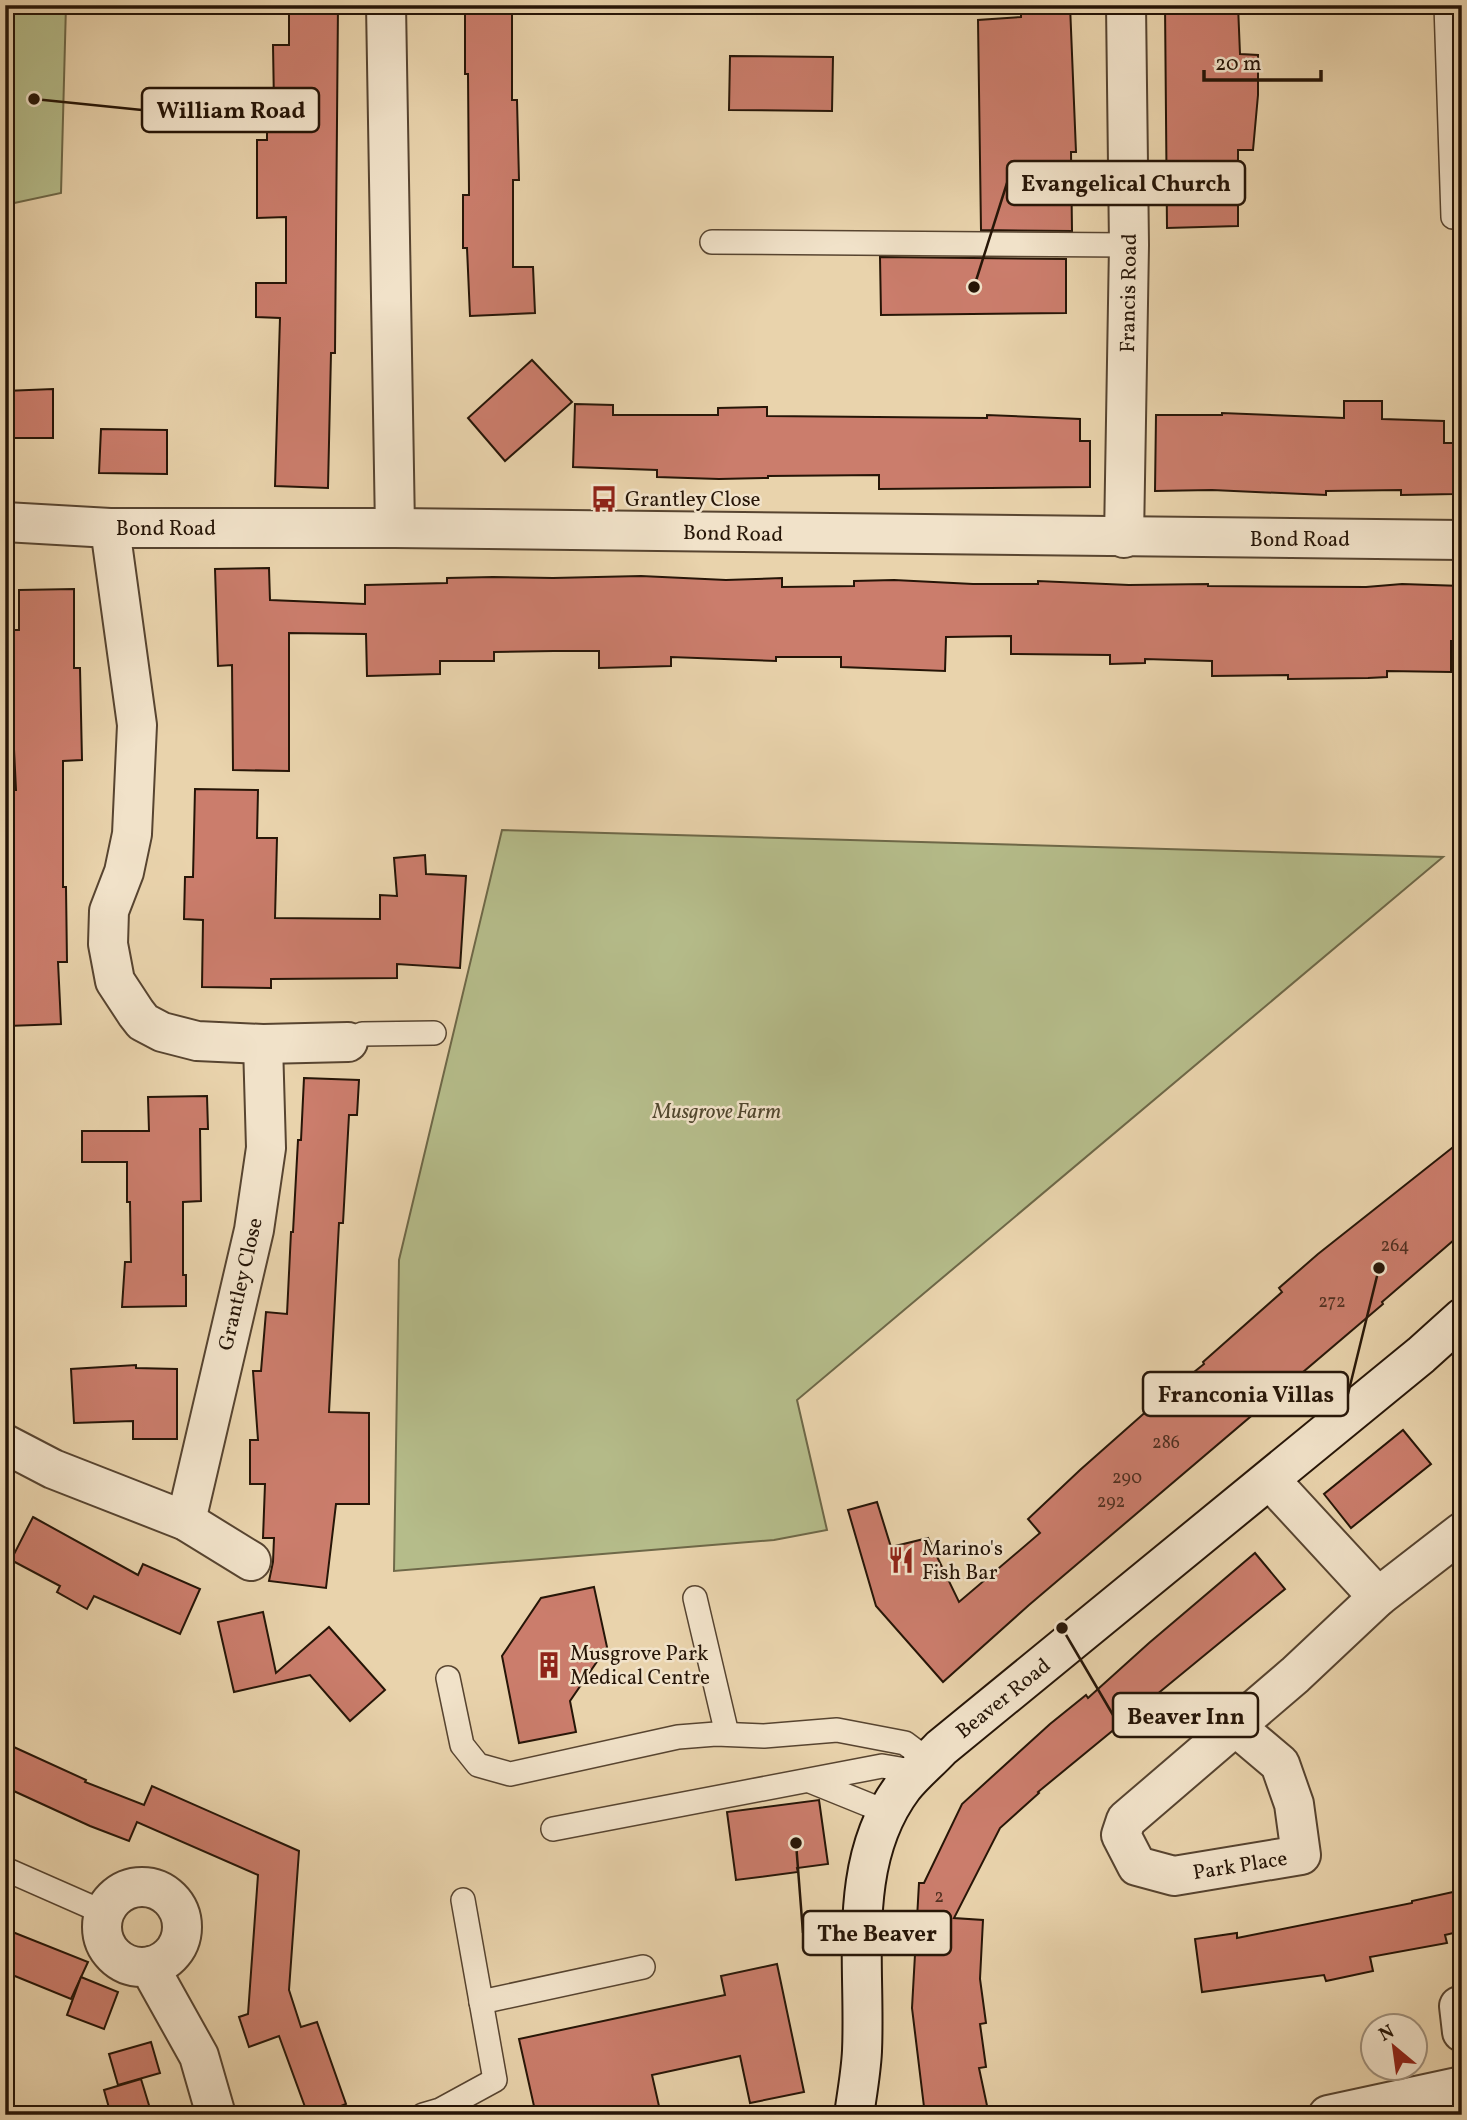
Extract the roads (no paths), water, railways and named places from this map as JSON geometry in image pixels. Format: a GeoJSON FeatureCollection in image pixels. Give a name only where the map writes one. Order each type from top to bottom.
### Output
{"type":"FeatureCollection","features":[{"type":"Feature","properties":{"kind":"street"},"geometry":{"type":"LineString","coordinates":[[386,5],[395,528]]}},
{"type":"Feature","properties":{"kind":"street","name":"Francis Road"},"geometry":{"type":"LineString","coordinates":[[1124,538],[1129,246],[1126,5]]}},
{"type":"Feature","properties":{"kind":"street","name":"Bond Road"},"geometry":{"type":"LineString","coordinates":[[5,522],[110,528],[395,528],[1462,540]]}},
{"type":"Feature","properties":{"kind":"street"},"geometry":{"type":"LineString","coordinates":[[110,528],[136,725],[132,834],[124,872],[109,911],[108,944],[115,981],[136,1013],[162,1032],[197,1041],[263,1044],[348,1042]]}},
{"type":"Feature","properties":{"kind":"street","name":"Grantley Close"},"geometry":{"type":"LineString","coordinates":[[186,1521],[254,1230],[266,1148],[263,1044]]}},
{"type":"Feature","properties":{"kind":"street","name":"Beaver Road"},"geometry":{"type":"LineString","coordinates":[[854,2115],[862,2053],[863,1891],[879,1831],[904,1786],[941,1748],[1270,1480],[1462,1318]]}},
{"type":"Feature","properties":{"kind":"street"},"geometry":{"type":"LineString","coordinates":[[5,1444],[53,1469],[186,1521],[251,1561]]}},
{"type":"Feature","properties":{"kind":"street"},"geometry":{"type":"LineString","coordinates":[[1270,1480],[1378,1597]]}},
{"type":"Feature","properties":{"kind":"street","name":"Park Place"},"geometry":{"type":"LineString","coordinates":[[1235,1726],[1280,1763],[1294,1804],[1301,1856],[1174,1876],[1137,1866],[1121,1835],[1126,1820],[1235,1726],[1295,1675],[1378,1597],[1462,1532]]}},
{"type":"Feature","properties":{"kind":"street"},"geometry":{"type":"LineString","coordinates":[[135,1888],[162,1892],[179,1912],[182,1926],[180,1939],[174,1951],[164,1961],[151,1966],[127,1964],[116,1958],[103,1937],[105,1913],[112,1901],[122,1892],[135,1888]]}},
{"type":"Feature","properties":{"kind":"street"},"geometry":{"type":"LineString","coordinates":[[151,1966],[199,2056],[216,2115]]}},
{"type":"Feature","properties":{"kind":"street"},"geometry":{"type":"LineString","coordinates":[[1328,2115],[1462,2086]]}},
{"type":"Feature","properties":{"kind":"lane"},"geometry":{"type":"LineString","coordinates":[[1446,5],[1453,217]]}},
{"type":"Feature","properties":{"kind":"lane"},"geometry":{"type":"LineString","coordinates":[[712,242],[1129,246]]}},
{"type":"Feature","properties":{"kind":"lane"},"geometry":{"type":"LineString","coordinates":[[348,1042],[362,1034],[433,1033]]}},
{"type":"Feature","properties":{"kind":"lane"},"geometry":{"type":"LineString","coordinates":[[695,1598],[727,1734]]}},
{"type":"Feature","properties":{"kind":"lane"},"geometry":{"type":"LineString","coordinates":[[448,1678],[462,1745],[478,1765],[510,1774],[678,1737],[727,1734],[764,1736],[838,1730],[905,1743],[924,1767]]}},
{"type":"Feature","properties":{"kind":"lane"},"geometry":{"type":"LineString","coordinates":[[553,1829],[882,1766],[924,1767]]}},
{"type":"Feature","properties":{"kind":"lane"},"geometry":{"type":"LineString","coordinates":[[810,1781],[889,1813]]}},
{"type":"Feature","properties":{"kind":"lane"},"geometry":{"type":"LineString","coordinates":[[5,1869],[105,1913]]}},
{"type":"Feature","properties":{"kind":"lane"},"geometry":{"type":"LineString","coordinates":[[423,2115],[440,2110],[495,2080],[463,1900]]}},
{"type":"Feature","properties":{"kind":"lane"},"geometry":{"type":"LineString","coordinates":[[481,2002],[643,1967]]}},
{"type":"Feature","properties":{"kind":"place","name":"William Road"},"geometry":{"type":"Point","coordinates":[34,99]}},
{"type":"Feature","properties":{"kind":"place","name":"Evangelical Church"},"geometry":{"type":"Point","coordinates":[974,287]}},
{"type":"Feature","properties":{"kind":"place","name":"Grantley Close"},"geometry":{"type":"Point","coordinates":[604,499]}},
{"type":"Feature","properties":{"kind":"place","name":"Franconia Villas"},"geometry":{"type":"Point","coordinates":[1379,1268]}},
{"type":"Feature","properties":{"kind":"place","name":"Marino's Fish Bar"},"geometry":{"type":"Point","coordinates":[901,1560]}},
{"type":"Feature","properties":{"kind":"place","name":"Beaver Inn"},"geometry":{"type":"Point","coordinates":[1062,1628]}},
{"type":"Feature","properties":{"kind":"place","name":"Musgrove Park Medical Centre"},"geometry":{"type":"Point","coordinates":[549,1665]}},
{"type":"Feature","properties":{"kind":"place","name":"The Beaver"},"geometry":{"type":"Point","coordinates":[796,1843]}},
{"type":"Feature","properties":{"kind":"park label","name":"Musgrove Farm"},"geometry":{"type":"Point","coordinates":[717,1111]}}]}
